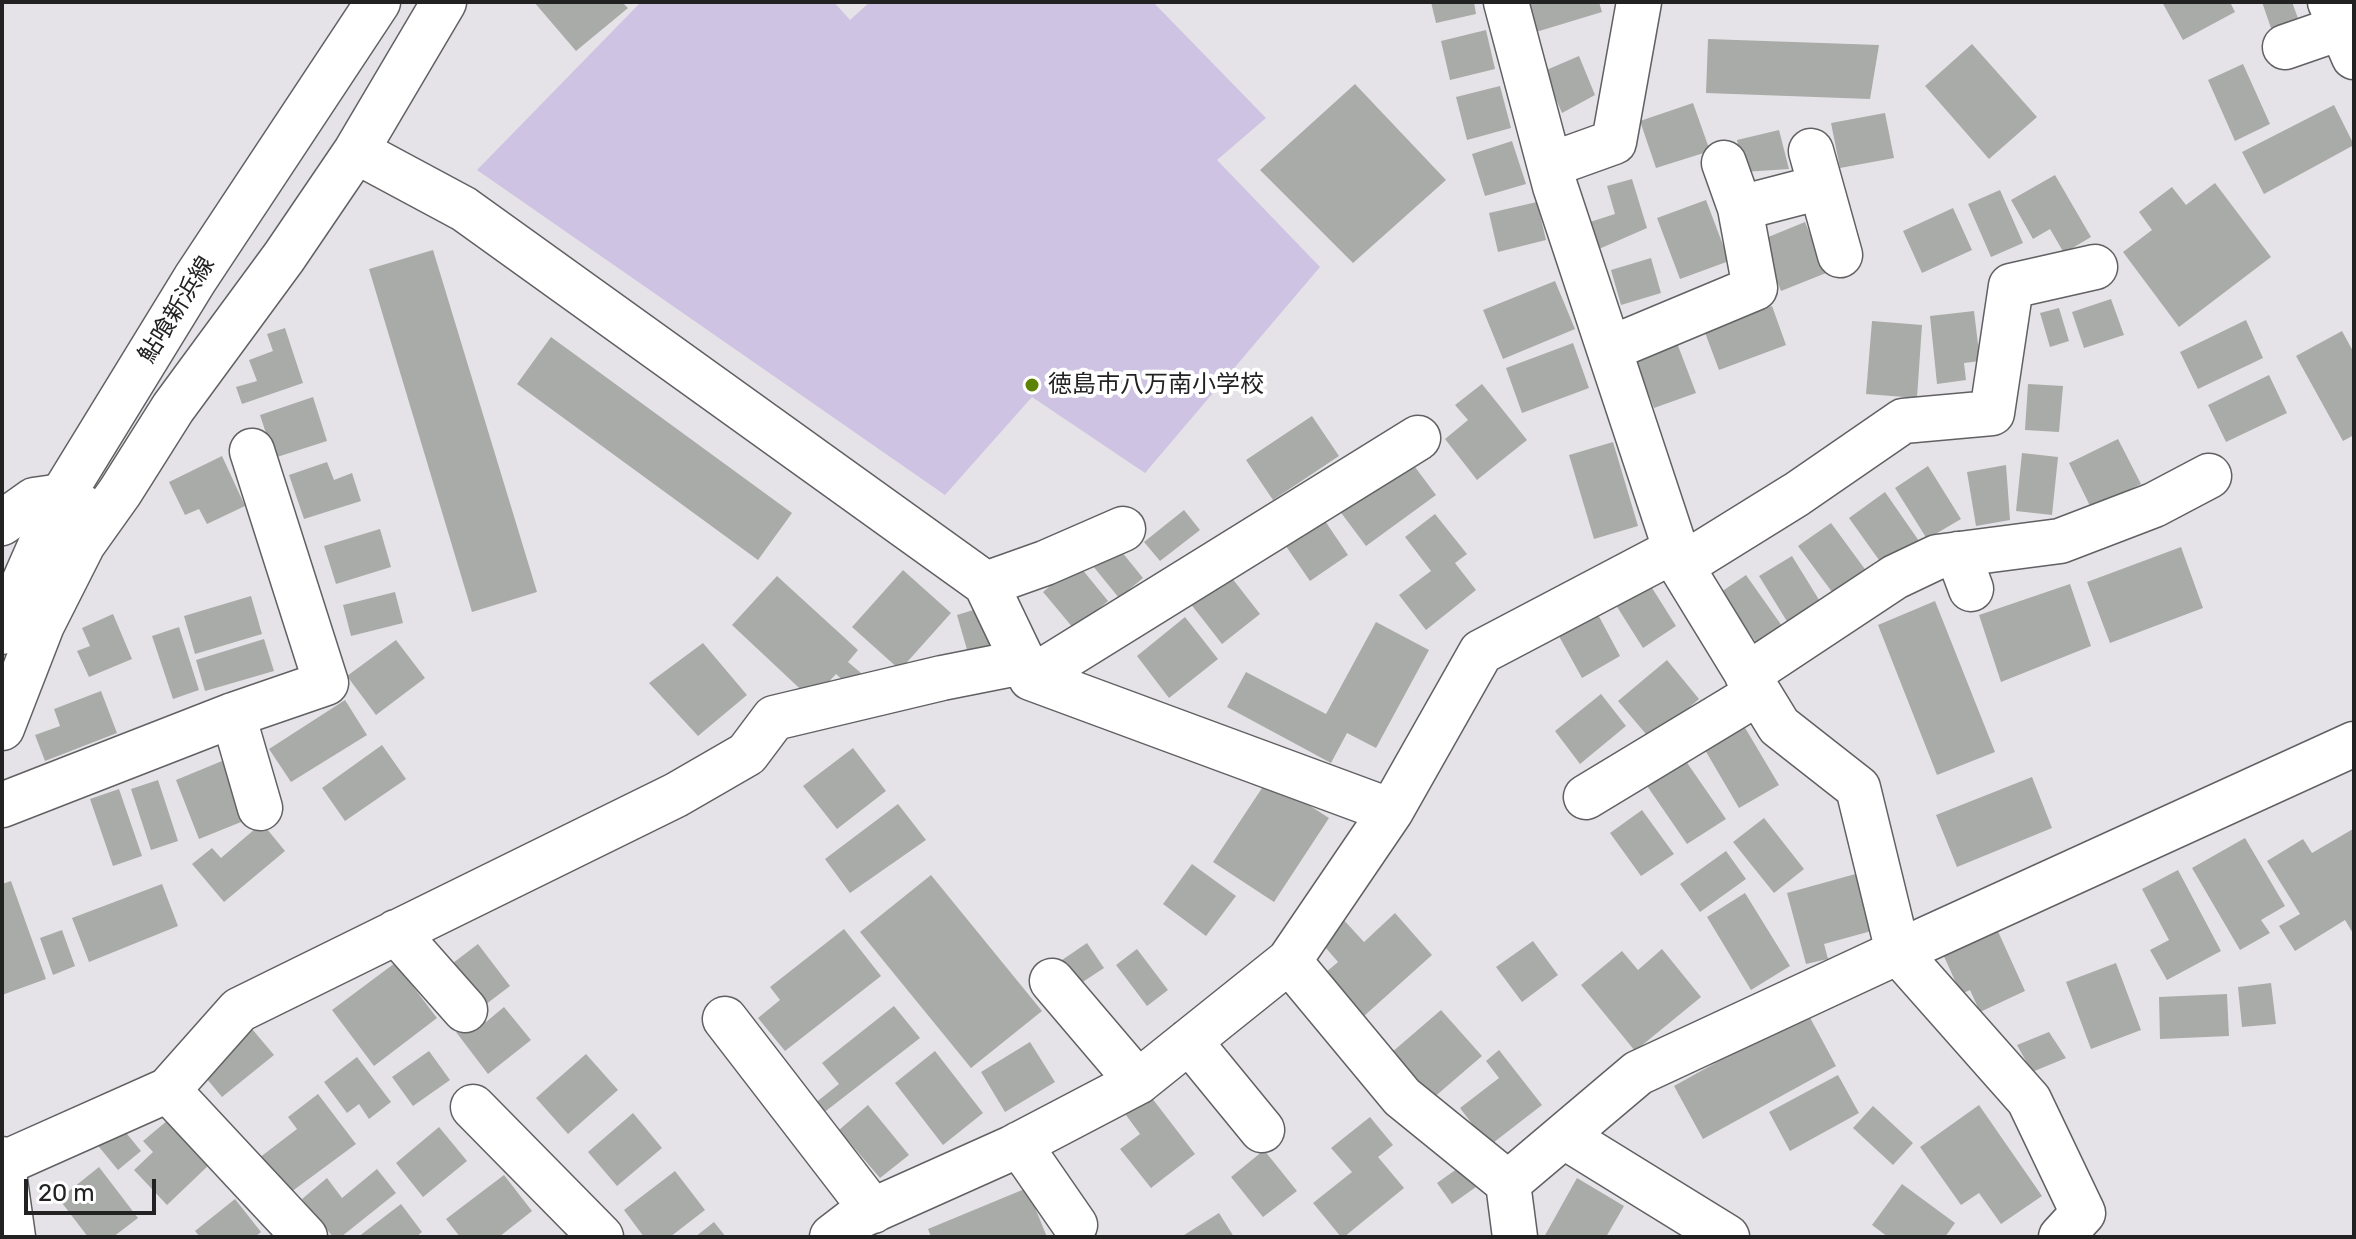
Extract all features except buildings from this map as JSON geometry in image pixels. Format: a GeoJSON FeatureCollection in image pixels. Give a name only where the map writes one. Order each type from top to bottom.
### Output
{"type":"FeatureCollection","features":[{"type":"Feature","properties":{"kind":"street","name":"鮎喰新浜線"},"geometry":{"type":"LineString","coordinates":[[2,632],[62,496],[195,279],[378,2]]}},
{"type":"Feature","properties":{"kind":"street"},"geometry":{"type":"LineString","coordinates":[[2,728],[42,625],[83,544],[173,408],[284,257],[356,151],[444,2]]}},
{"type":"Feature","properties":{"kind":"street"},"geometry":{"type":"LineString","coordinates":[[1506,2],[1550,165],[1678,558],[1779,726],[1858,788],[1898,952],[2029,1100],[2083,1213],[2061,1237]]}},
{"type":"Feature","properties":{"kind":"street"},"geometry":{"type":"LineString","coordinates":[[1550,165],[1614,142],[1639,2]]}},
{"type":"Feature","properties":{"kind":"street"},"geometry":{"type":"LineString","coordinates":[[2285,47],[2341,21]]}},
{"type":"Feature","properties":{"kind":"street"},"geometry":{"type":"LineString","coordinates":[[356,151],[464,209],[986,584],[1027,670],[1391,811]]}},
{"type":"Feature","properties":{"kind":"street"},"geometry":{"type":"LineString","coordinates":[[1609,349],[1755,288],[1740,208],[1724,163]]}},
{"type":"Feature","properties":{"kind":"street"},"geometry":{"type":"LineString","coordinates":[[1740,208],[1816,169],[1840,255]]}},
{"type":"Feature","properties":{"kind":"street"},"geometry":{"type":"LineString","coordinates":[[725,1019],[851,1228],[1138,1082],[1289,961],[1391,811],[1481,652],[1678,558],[1797,494],[1903,421],[1992,413],[2011,286],[2095,267]]}},
{"type":"Feature","properties":{"kind":"street"},"geometry":{"type":"LineString","coordinates":[[99,436],[139,461]]}},
{"type":"Feature","properties":{"kind":"street"},"geometry":{"type":"LineString","coordinates":[[13,1237],[3,1162],[168,1090],[239,1010],[676,795],[747,754],[774,718],[942,678],[1027,670],[1418,438]]}},
{"type":"Feature","properties":{"kind":"street"},"geometry":{"type":"LineString","coordinates":[[2,805],[233,715],[326,683],[252,451]]}},
{"type":"Feature","properties":{"kind":"street"},"geometry":{"type":"LineString","coordinates":[[1586,797],[1753,684],[1895,577],[1937,557],[1964,572],[2060,541],[2166,517],[2209,476]]}},
{"type":"Feature","properties":{"kind":"street"},"geometry":{"type":"LineString","coordinates":[[2,523],[34,500],[62,496],[102,518]]}},
{"type":"Feature","properties":{"kind":"street"},"geometry":{"type":"LineString","coordinates":[[986,584],[1045,563],[1123,529]]}},
{"type":"Feature","properties":{"kind":"street"},"geometry":{"type":"LineString","coordinates":[[233,715],[260,808]]}},
{"type":"Feature","properties":{"kind":"street"},"geometry":{"type":"LineString","coordinates":[[1508,1183],[1638,1073],[1898,952],[2351,752]]}},
{"type":"Feature","properties":{"kind":"street"},"geometry":{"type":"LineString","coordinates":[[396,932],[465,1010]]}},
{"type":"Feature","properties":{"kind":"street"},"geometry":{"type":"LineString","coordinates":[[1289,961],[1402,1097],[1508,1183],[1515,1237]]}},
{"type":"Feature","properties":{"kind":"street"},"geometry":{"type":"LineString","coordinates":[[1052,981],[1138,1082]]}},
{"type":"Feature","properties":{"kind":"street"},"geometry":{"type":"LineString","coordinates":[[1189,1041],[1262,1130]]}},
{"type":"Feature","properties":{"kind":"street"},"geometry":{"type":"LineString","coordinates":[[168,1090],[305,1237]]}},
{"type":"Feature","properties":{"kind":"street"},"geometry":{"type":"LineString","coordinates":[[473,1107],[601,1237]]}},
{"type":"Feature","properties":{"kind":"street"},"geometry":{"type":"LineString","coordinates":[[1565,1137],[1727,1237]]}},
{"type":"Feature","properties":{"kind":"street"},"geometry":{"type":"LineString","coordinates":[[1019,1144],[1075,1225]]}},
{"type":"Feature","properties":{"kind":"shaded area","name":"徳島市八万南小学校"},"geometry":{"type":"Polygon","coordinates":[[[641,2],[834,2],[850,20],[870,2],[1153,2],[1266,118],[1217,160],[1320,267],[1145,473],[1032,397],[945,495],[477,170],[641,2]]]}},
{"type":"Feature","properties":{"kind":"place","name":"徳島市八万南小学校"},"geometry":{"type":"Point","coordinates":[1032,385]}}]}
